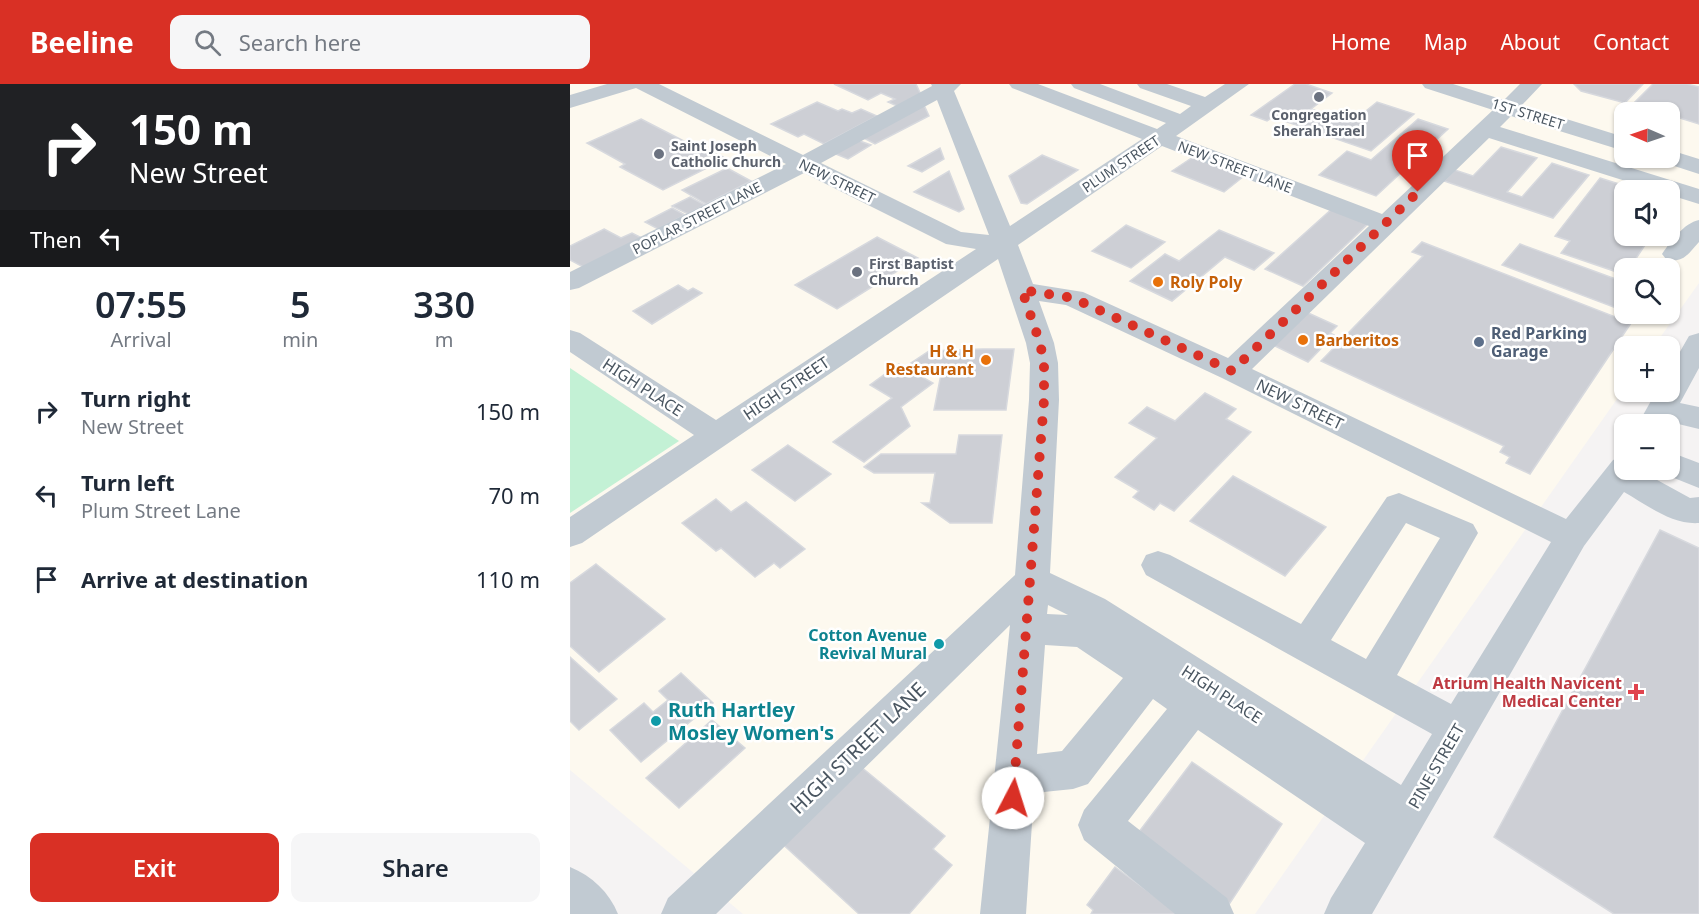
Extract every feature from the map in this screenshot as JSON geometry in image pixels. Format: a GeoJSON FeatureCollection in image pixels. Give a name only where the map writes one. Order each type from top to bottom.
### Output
{"type":"FeatureCollection","features":[{"type":"Feature","properties":{"kind":"street"},"geometry":{"type":"LineString","coordinates":[[570,102],[628,84]]}},
{"type":"Feature","properties":{"kind":"street","name":"NEW STREET"},"geometry":{"type":"LineString","coordinates":[[643,84],[955,239],[1004,244]]}},
{"type":"Feature","properties":{"kind":"street","name":"NEW STREET LANE"},"geometry":{"type":"LineString","coordinates":[[1019,84],[1385,224]]}},
{"type":"Feature","properties":{"kind":"street"},"geometry":{"type":"LineString","coordinates":[[1081,84],[1183,122]]}},
{"type":"Feature","properties":{"kind":"street"},"geometry":{"type":"LineString","coordinates":[[1147,84],[1207,105]]}},
{"type":"Feature","properties":{"kind":"street","name":"PLUM STREET"},"geometry":{"type":"LineString","coordinates":[[1004,244],[1239,84]]}},
{"type":"Feature","properties":{"kind":"street"},"geometry":{"type":"LineString","coordinates":[[945,85],[1022,290],[1040,343],[1044,363],[1044,400],[1032,581],[1003,914]]}},
{"type":"Feature","properties":{"kind":"street","name":"POPLAR STREET LANE"},"geometry":{"type":"LineString","coordinates":[[570,282],[803,164],[945,85]]}},
{"type":"Feature","properties":{"kind":"street","name":"1ST STREET"},"geometry":{"type":"LineString","coordinates":[[1445,86],[1524,92],[1578,129],[1614,141]]}},
{"type":"Feature","properties":{"kind":"street"},"geometry":{"type":"LineString","coordinates":[[1232,371],[1524,92]]}},
{"type":"Feature","properties":{"kind":"street"},"geometry":{"type":"LineString","coordinates":[[1578,129],[1595,111]]}},
{"type":"Feature","properties":{"kind":"street"},"geometry":{"type":"LineString","coordinates":[[1484,129],[1699,197]]}},
{"type":"Feature","properties":{"kind":"street"},"geometry":{"type":"LineString","coordinates":[[1680,160],[1699,166]]}},
{"type":"Feature","properties":{"kind":"street"},"geometry":{"type":"LineString","coordinates":[[1675,254],[1699,227]]}},
{"type":"Feature","properties":{"kind":"street","name":"HIGH STREET"},"geometry":{"type":"LineString","coordinates":[[570,534],[1004,244]]}},
{"type":"Feature","properties":{"kind":"street","name":"NEW STREET"},"geometry":{"type":"LineString","coordinates":[[1022,290],[1073,298],[1232,371],[1572,537]]}},
{"type":"Feature","properties":{"kind":"street","name":"HIGH PLACE"},"geometry":{"type":"LineString","coordinates":[[570,339],[716,435]]}},
{"type":"Feature","properties":{"kind":"street"},"geometry":{"type":"LineString","coordinates":[[1659,414],[1699,342]]}},
{"type":"Feature","properties":{"kind":"street"},"geometry":{"type":"LineString","coordinates":[[1680,418],[1699,418]]}},
{"type":"Feature","properties":{"kind":"street"},"geometry":{"type":"LineString","coordinates":[[1680,468],[1699,476]]}},
{"type":"Feature","properties":{"kind":"street","name":"PINE STREET"},"geometry":{"type":"LineString","coordinates":[[1347,914],[1572,537],[1616,480]]}},
{"type":"Feature","properties":{"kind":"street"},"geometry":{"type":"LineString","coordinates":[[1635,480],[1686,511],[1699,510]]}},
{"type":"Feature","properties":{"kind":"street"},"geometry":{"type":"LineString","coordinates":[[1307,646],[1399,506],[1461,533],[1373,682]]}},
{"type":"Feature","properties":{"kind":"street"},"geometry":{"type":"LineString","coordinates":[[1158,565],[1458,728]]}},
{"type":"Feature","properties":{"kind":"street","name":"HIGH PLACE"},"geometry":{"type":"LineString","coordinates":[[1032,581],[1092,610],[1400,825]]}},
{"type":"Feature","properties":{"kind":"street","name":"HIGH STREET LANE"},"geometry":{"type":"LineString","coordinates":[[684,914],[1032,581]]}},
{"type":"Feature","properties":{"kind":"street"},"geometry":{"type":"LineString","coordinates":[[1028,628],[1084,632],[1195,704],[1400,825]]}},
{"type":"Feature","properties":{"kind":"street"},"geometry":{"type":"LineString","coordinates":[[1015,775],[1073,770],[1149,675]]}},
{"type":"Feature","properties":{"kind":"street"},"geometry":{"type":"LineString","coordinates":[[1195,704],[1099,825],[1211,914]]}},
{"type":"Feature","properties":{"kind":"street"},"geometry":{"type":"LineString","coordinates":[[570,889],[595,914]]}},
{"type":"Feature","properties":{"kind":"shaded area"},"geometry":{"type":"Polygon","coordinates":[[[570,84],[1699,84],[1699,283],[1680,310],[1680,258],[1614,258],[1614,324],[1670,324],[1661,336],[1614,336],[1615,402],[1255,914],[743,914],[570,770],[570,84]]]}},
{"type":"Feature","properties":{"kind":"green space"},"geometry":{"type":"Polygon","coordinates":[[[570,368],[679,441],[570,513],[570,368]]]}},
{"type":"Feature","properties":{"kind":"building"},"geometry":{"type":"Polygon","coordinates":[[[834,84],[916,84],[921,95],[897,106],[888,102],[895,99],[881,93],[868,100],[834,84]]]}},
{"type":"Feature","properties":{"kind":"building"},"geometry":{"type":"Polygon","coordinates":[[[1295,84],[1306,84],[1332,93],[1311,109],[1351,123],[1377,102],[1414,114],[1371,151],[1273,117],[1267,121],[1251,115],[1295,84]]]}},
{"type":"Feature","properties":{"kind":"building"},"geometry":{"type":"Polygon","coordinates":[[[1574,84],[1643,84],[1626,102],[1581,91],[1574,84]]]}},
{"type":"Feature","properties":{"kind":"building"},"geometry":{"type":"Polygon","coordinates":[[[1653,84],[1687,84],[1699,87],[1699,124],[1680,118],[1680,102],[1635,102],[1653,84]]]}},
{"type":"Feature","properties":{"kind":"building"},"geometry":{"type":"Polygon","coordinates":[[[817,102],[838,111],[842,109],[852,113],[861,109],[877,116],[824,144],[804,134],[798,137],[771,124],[817,102]]]}},
{"type":"Feature","properties":{"kind":"building"},"geometry":{"type":"Polygon","coordinates":[[[924,105],[929,116],[875,144],[860,136],[924,105]]]}},
{"type":"Feature","properties":{"kind":"building","name":"Saint Joseph Catholic Church"},"geometry":{"type":"Polygon","coordinates":[[[641,119],[711,155],[716,154],[723,157],[721,161],[663,190],[620,167],[625,164],[587,143],[641,119]]]}},
{"type":"Feature","properties":{"kind":"building"},"geometry":{"type":"Polygon","coordinates":[[[1418,119],[1448,129],[1376,196],[1319,175],[1347,151],[1371,160],[1418,119]]]}},
{"type":"Feature","properties":{"kind":"building"},"geometry":{"type":"Polygon","coordinates":[[[857,140],[871,145],[848,159],[833,153],[857,140]]]}},
{"type":"Feature","properties":{"kind":"building"},"geometry":{"type":"Polygon","coordinates":[[[1501,147],[1537,158],[1507,192],[1522,197],[1552,163],[1589,175],[1553,218],[1444,181],[1455,170],[1473,176],[1501,147]]]}},
{"type":"Feature","properties":{"kind":"building"},"geometry":{"type":"Polygon","coordinates":[[[940,148],[944,159],[922,172],[908,166],[940,148]]]}},
{"type":"Feature","properties":{"kind":"building"},"geometry":{"type":"Polygon","coordinates":[[[1042,155],[1078,170],[1027,204],[1021,203],[1009,176],[1042,155]]]}},
{"type":"Feature","properties":{"kind":"building"},"geometry":{"type":"Polygon","coordinates":[[[1193,157],[1244,176],[1224,192],[1172,171],[1193,157]]]}},
{"type":"Feature","properties":{"kind":"building"},"geometry":{"type":"Polygon","coordinates":[[[727,168],[751,181],[706,204],[682,190],[727,168]]]}},
{"type":"Feature","properties":{"kind":"building"},"geometry":{"type":"Polygon","coordinates":[[[949,171],[964,209],[959,212],[914,192],[949,171]]]}},
{"type":"Feature","properties":{"kind":"building"},"geometry":{"type":"Polygon","coordinates":[[[1600,178],[1614,182],[1614,246],[1644,246],[1636,258],[1614,258],[1614,271],[1561,253],[1570,241],[1555,236],[1600,178]]]}},
{"type":"Feature","properties":{"kind":"building"},"geometry":{"type":"Polygon","coordinates":[[[690,197],[705,205],[688,214],[672,206],[690,197]]]}},
{"type":"Feature","properties":{"kind":"building"},"geometry":{"type":"Polygon","coordinates":[[[1335,206],[1372,220],[1303,286],[1265,269],[1335,206]]]}},
{"type":"Feature","properties":{"kind":"building"},"geometry":{"type":"Polygon","coordinates":[[[672,208],[685,215],[658,229],[645,222],[672,208]]]}},
{"type":"Feature","properties":{"kind":"building"},"geometry":{"type":"Polygon","coordinates":[[[1126,225],[1165,242],[1131,268],[1092,251],[1126,225]]]}},
{"type":"Feature","properties":{"kind":"building"},"geometry":{"type":"Polygon","coordinates":[[[604,229],[621,238],[632,233],[642,238],[585,268],[570,260],[570,246],[604,229]]]}},
{"type":"Feature","properties":{"kind":"building"},"geometry":{"type":"Polygon","coordinates":[[[1219,230],[1274,253],[1254,270],[1225,257],[1172,301],[1130,281],[1165,254],[1179,261],[1219,230]]]}},
{"type":"Feature","properties":{"kind":"building","name":"First Baptist Church"},"geometry":{"type":"Polygon","coordinates":[[[877,237],[918,258],[837,309],[795,285],[877,237]]]}},
{"type":"Feature","properties":{"kind":"building","name":"Red Parking Garage"},"geometry":{"type":"Polygon","coordinates":[[[1422,242],[1614,316],[1614,324],[1630,324],[1622,336],[1614,336],[1614,348],[1530,474],[1506,463],[1510,457],[1500,452],[1504,446],[1321,361],[1423,256],[1412,252],[1422,242]]]}},
{"type":"Feature","properties":{"kind":"building"},"geometry":{"type":"Polygon","coordinates":[[[1520,244],[1614,278],[1614,307],[1502,265],[1520,244]]]}},
{"type":"Feature","properties":{"kind":"building"},"geometry":{"type":"Polygon","coordinates":[[[678,285],[688,291],[693,288],[702,293],[652,324],[633,311],[678,285]]]}},
{"type":"Feature","properties":{"kind":"building","name":"Barberitos"},"geometry":{"type":"Polygon","coordinates":[[[1306,312],[1337,326],[1330,333],[1334,335],[1308,362],[1273,345],[1306,312]]]}},
{"type":"Feature","properties":{"kind":"building"},"geometry":{"type":"Polygon","coordinates":[[[1014,349],[1006,410],[934,410],[942,369],[921,369],[911,363],[929,351],[1014,349]]]}},
{"type":"Feature","properties":{"kind":"building"},"geometry":{"type":"Polygon","coordinates":[[[899,364],[933,383],[901,407],[910,426],[864,462],[833,442],[892,398],[870,385],[899,364]]]}},
{"type":"Feature","properties":{"kind":"building"},"geometry":{"type":"Polygon","coordinates":[[[1205,393],[1236,409],[1226,419],[1251,432],[1174,511],[1160,503],[1154,510],[1133,497],[1139,491],[1115,477],[1157,438],[1129,423],[1147,407],[1175,421],[1205,393]]]}},
{"type":"Feature","properties":{"kind":"building"},"geometry":{"type":"Polygon","coordinates":[[[959,435],[1002,435],[992,523],[950,523],[922,503],[930,503],[935,473],[874,473],[864,467],[881,454],[956,454],[959,435]]]}},
{"type":"Feature","properties":{"kind":"building"},"geometry":{"type":"Polygon","coordinates":[[[788,445],[831,474],[795,501],[752,470],[788,445]]]}},
{"type":"Feature","properties":{"kind":"building"},"geometry":{"type":"Polygon","coordinates":[[[1233,476],[1326,527],[1285,576],[1190,521],[1233,476]]]}},
{"type":"Feature","properties":{"kind":"building"},"geometry":{"type":"Polygon","coordinates":[[[716,499],[731,512],[746,502],[805,549],[780,568],[774,563],[755,577],[721,548],[716,551],[682,523],[716,499]]]}},
{"type":"Feature","properties":{"kind":"building","name":"Atrium Health Navicent Medical Center"},"geometry":{"type":"Polygon","coordinates":[[[1660,530],[1699,548],[1699,914],[1614,914],[1494,837],[1660,530]]]}},
{"type":"Feature","properties":{"kind":"building"},"geometry":{"type":"Polygon","coordinates":[[[596,564],[665,619],[599,672],[570,646],[570,583],[596,564]]]}},
{"type":"Feature","properties":{"kind":"building"},"geometry":{"type":"Polygon","coordinates":[[[570,657],[617,699],[579,730],[570,721],[570,657]]]}},
{"type":"Feature","properties":{"kind":"building","name":"Ruth Hartley Mosley Women's"},"geometry":{"type":"Polygon","coordinates":[[[681,673],[713,703],[641,762],[610,730],[644,703],[653,712],[668,700],[659,691],[681,673]]]}},
{"type":"Feature","properties":{"kind":"building"},"geometry":{"type":"Polygon","coordinates":[[[712,720],[745,748],[679,808],[646,778],[712,720]]]}},
{"type":"Feature","properties":{"kind":"building"},"geometry":{"type":"Polygon","coordinates":[[[855,762],[945,836],[933,849],[952,865],[909,914],[859,914],[777,839],[855,762]]]}},
{"type":"Feature","properties":{"kind":"building"},"geometry":{"type":"Polygon","coordinates":[[[1192,762],[1282,824],[1228,906],[1135,837],[1192,762]]]}},
{"type":"Feature","properties":{"kind":"building"},"geometry":{"type":"Polygon","coordinates":[[[1115,867],[1179,914],[1091,914],[1093,910],[1087,905],[1115,867]]]}},
{"type":"Feature","properties":{"kind":"place","name":"Congregation Sherah Israel"},"geometry":{"type":"Point","coordinates":[1319,97]}},
{"type":"Feature","properties":{"kind":"place","name":"Saint Joseph Catholic Church"},"geometry":{"type":"Point","coordinates":[659,154]}},
{"type":"Feature","properties":{"kind":"place","name":"First Baptist Church"},"geometry":{"type":"Point","coordinates":[857,272]}},
{"type":"Feature","properties":{"kind":"place","name":"Roly Poly"},"geometry":{"type":"Point","coordinates":[1158,282]}},
{"type":"Feature","properties":{"kind":"place","name":"Barberitos"},"geometry":{"type":"Point","coordinates":[1303,340]}},
{"type":"Feature","properties":{"kind":"place","name":"Red Parking Garage"},"geometry":{"type":"Point","coordinates":[1479,342]}},
{"type":"Feature","properties":{"kind":"place","name":"H & H Restaurant"},"geometry":{"type":"Point","coordinates":[986,360]}},
{"type":"Feature","properties":{"kind":"place","name":"Cotton Avenue Revival Mural"},"geometry":{"type":"Point","coordinates":[939,644]}},
{"type":"Feature","properties":{"kind":"place","name":"Atrium Health Navicent Medical Center"},"geometry":{"type":"Point","coordinates":[1636,692]}},
{"type":"Feature","properties":{"kind":"place","name":"Ruth Hartley Mosley Women's"},"geometry":{"type":"Point","coordinates":[656,721]}},
{"type":"Feature","properties":{"kind":"route"},"geometry":{"type":"LineString","coordinates":[[1013,798],[1032,581],[1044,400],[1044,363],[1040,343],[1022,290],[1073,298],[1232,371],[1418,192]]}}]}
